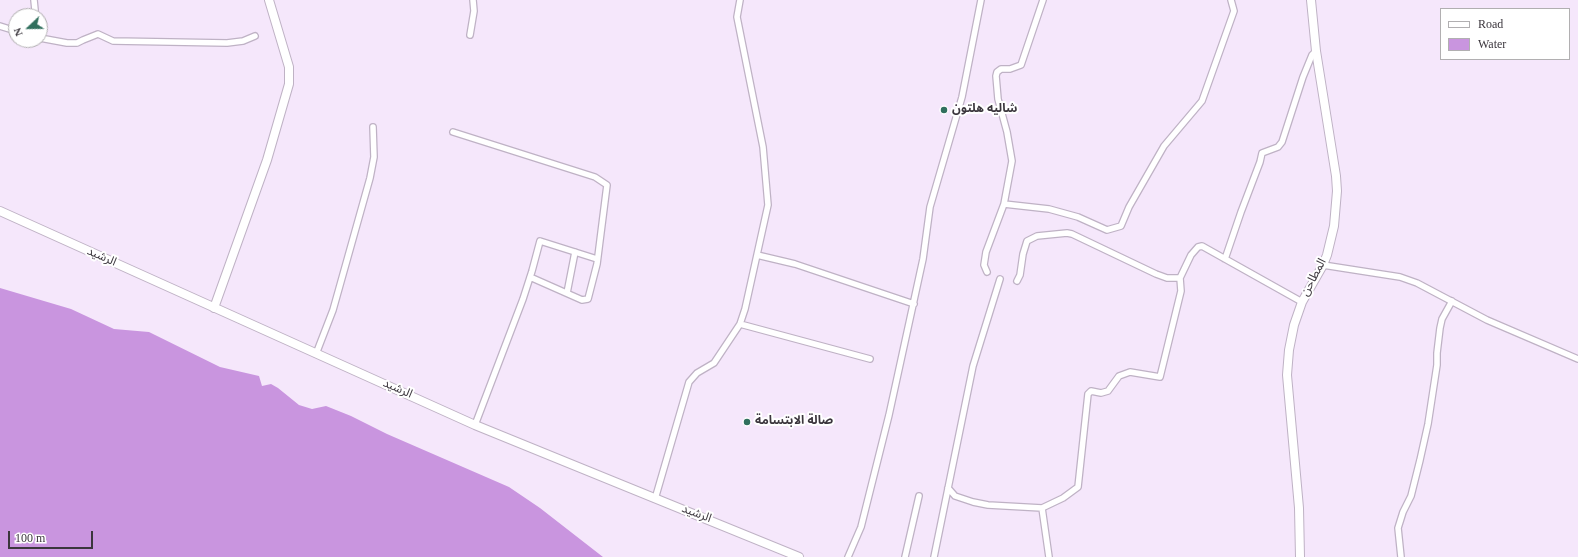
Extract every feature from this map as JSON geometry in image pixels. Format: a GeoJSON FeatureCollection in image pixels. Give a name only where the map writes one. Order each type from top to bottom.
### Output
{"type":"FeatureCollection","features":[{"type":"Feature","properties":{"kind":"main road"},"geometry":{"type":"LineString","coordinates":[[214,308],[267,160],[289,84],[289,67],[270,0]]}},
{"type":"Feature","properties":{"kind":"main road","name":"المطاحن"},"geometry":{"type":"LineString","coordinates":[[1300,557],[1299,508],[1287,375],[1289,350],[1294,325],[1302,302],[1323,265],[1334,226],[1338,191],[1316,50],[1311,0]]}},
{"type":"Feature","properties":{"kind":"main road","name":"الرشيد"},"geometry":{"type":"LineString","coordinates":[[0,211],[475,425],[799,557]]}},
{"type":"Feature","properties":{"kind":"street"},"geometry":{"type":"LineString","coordinates":[[470,35],[474,11],[473,0]]}},
{"type":"Feature","properties":{"kind":"street"},"geometry":{"type":"LineString","coordinates":[[655,499],[689,382],[697,373],[714,364],[740,324],[745,309],[768,205],[763,147],[737,17],[740,0]]}},
{"type":"Feature","properties":{"kind":"street"},"geometry":{"type":"LineString","coordinates":[[848,557],[860,528],[889,416],[923,259],[930,207],[962,97],[981,0]]}},
{"type":"Feature","properties":{"kind":"street"},"geometry":{"type":"LineString","coordinates":[[987,272],[984,265],[986,252],[1004,204],[1012,160],[1007,132],[998,99],[996,76],[1000,69],[1010,69],[1021,65],[1043,0]]}},
{"type":"Feature","properties":{"kind":"street"},"geometry":{"type":"LineString","coordinates":[[1004,204],[1048,209],[1078,216],[1107,230],[1120,226],[1129,206],[1164,146],[1202,101],[1234,11],[1231,0]]}},
{"type":"Feature","properties":{"kind":"street"},"geometry":{"type":"LineString","coordinates":[[48,39],[67,43],[77,43],[98,34],[113,41],[227,43],[243,41],[255,36]]}},
{"type":"Feature","properties":{"kind":"street"},"geometry":{"type":"LineString","coordinates":[[1225,259],[1262,153],[1278,147],[1282,142],[1303,77],[1312,55],[1316,50]]}},
{"type":"Feature","properties":{"kind":"street"},"geometry":{"type":"LineString","coordinates":[[316,354],[333,310],[370,178],[374,157],[373,127]]}},
{"type":"Feature","properties":{"kind":"street"},"geometry":{"type":"LineString","coordinates":[[454,132],[595,177],[608,185],[598,259],[588,299],[584,301],[530,277]]}},
{"type":"Feature","properties":{"kind":"street"},"geometry":{"type":"LineString","coordinates":[[1017,281],[1020,276],[1022,254],[1027,241],[1037,236],[1067,233],[1156,274],[1167,278],[1180,278]]}},
{"type":"Feature","properties":{"kind":"street"},"geometry":{"type":"LineString","coordinates":[[475,425],[530,277],[540,241],[598,259]]}},
{"type":"Feature","properties":{"kind":"street"},"geometry":{"type":"LineString","coordinates":[[948,488],[955,496],[973,502],[988,505],[1042,508],[1063,498],[1078,487],[1087,398],[1089,392],[1105,393],[1119,376],[1130,372],[1160,377],[1181,291],[1180,278],[1191,255],[1198,247],[1202,246],[1302,302]]}},
{"type":"Feature","properties":{"kind":"street"},"geometry":{"type":"LineString","coordinates":[[567,294],[575,252]]}},
{"type":"Feature","properties":{"kind":"street"},"geometry":{"type":"LineString","coordinates":[[757,255],[794,264],[914,304]]}},
{"type":"Feature","properties":{"kind":"street"},"geometry":{"type":"LineString","coordinates":[[1323,265],[1400,277],[1417,283],[1487,320],[1578,359]]}},
{"type":"Feature","properties":{"kind":"street"},"geometry":{"type":"LineString","coordinates":[[934,557],[973,366],[1000,279]]}},
{"type":"Feature","properties":{"kind":"street"},"geometry":{"type":"LineString","coordinates":[[1401,557],[1398,528],[1403,512],[1412,496],[1428,424],[1442,319],[1452,301]]}},
{"type":"Feature","properties":{"kind":"street"},"geometry":{"type":"LineString","coordinates":[[740,324],[870,359]]}},
{"type":"Feature","properties":{"kind":"street"},"geometry":{"type":"LineString","coordinates":[[905,557],[919,496]]}},
{"type":"Feature","properties":{"kind":"street"},"geometry":{"type":"LineString","coordinates":[[1042,508],[1049,557]]}},
{"type":"Feature","properties":{"kind":"water"},"geometry":{"type":"Polygon","coordinates":[[[0,288],[71,309],[114,329],[149,332],[220,367],[259,376],[262,386],[271,384],[299,405],[312,409],[326,406],[351,416],[387,434],[509,487],[540,508],[603,557],[0,557],[0,288]]]}},
{"type":"Feature","properties":{"kind":"place","name":"شاليه هلتون"},"geometry":{"type":"Point","coordinates":[944,110]}},
{"type":"Feature","properties":{"kind":"place","name":"صالة الابتسامة"},"geometry":{"type":"Point","coordinates":[747,422]}}]}
